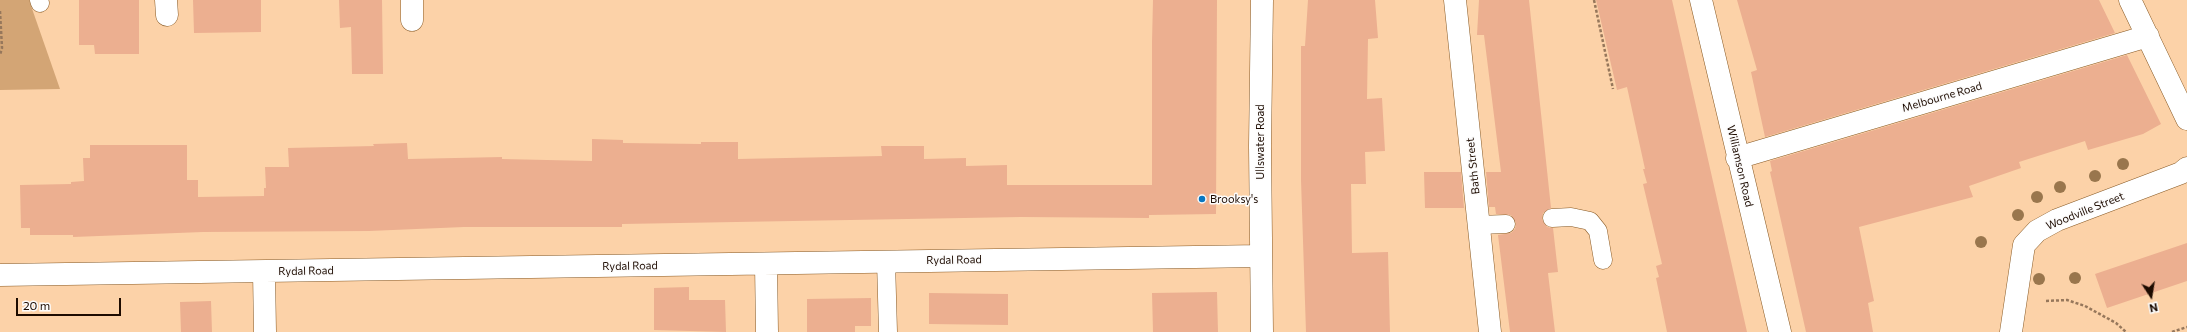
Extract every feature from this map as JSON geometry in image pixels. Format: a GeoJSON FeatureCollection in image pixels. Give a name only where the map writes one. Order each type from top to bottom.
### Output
{"type":"FeatureCollection","features":[{"type":"Feature","properties":{"kind":"street","name":"Ullswater Road"},"geometry":{"type":"LineString","coordinates":[[1262,0],[1260,146],[1262,332]]}},
{"type":"Feature","properties":{"kind":"street","name":"Bath Street"},"geometry":{"type":"LineString","coordinates":[[1455,0],[1490,332]]}},
{"type":"Feature","properties":{"kind":"street","name":"Williamson Road"},"geometry":{"type":"LineString","coordinates":[[1701,0],[1737,158],[1780,332]]}},
{"type":"Feature","properties":{"kind":"street"},"geometry":{"type":"LineString","coordinates":[[2130,0],[2187,120]]}},
{"type":"Feature","properties":{"kind":"street","name":"Melbourne Road"},"geometry":{"type":"LineString","coordinates":[[1737,158],[2148,36]]}},
{"type":"Feature","properties":{"kind":"street","name":"Woodville Street"},"geometry":{"type":"LineString","coordinates":[[2012,332],[2024,245],[2037,231],[2057,220],[2181,173],[2187,168]]}},
{"type":"Feature","properties":{"kind":"street","name":"Rydal Road"},"geometry":{"type":"LineString","coordinates":[[0,275],[1261,256]]}},
{"type":"Feature","properties":{"kind":"street"},"geometry":{"type":"LineString","coordinates":[[766,264],[767,332]]}},
{"type":"Feature","properties":{"kind":"street"},"geometry":{"type":"LineString","coordinates":[[264,272],[265,332]]}},
{"type":"Feature","properties":{"kind":"lane"},"geometry":{"type":"LineString","coordinates":[[1552,218],[1571,217],[1590,221],[1598,232],[1603,260]]}},
{"type":"Feature","properties":{"kind":"lane"},"geometry":{"type":"LineString","coordinates":[[1479,225],[1506,224]]}},
{"type":"Feature","properties":{"kind":"lane"},"geometry":{"type":"LineString","coordinates":[[886,261],[888,332]]}},
{"type":"Feature","properties":{"kind":"path"},"geometry":{"type":"LineString","coordinates":[[1594,0],[1613,90]]}},
{"type":"Feature","properties":{"kind":"path"},"geometry":{"type":"LineString","coordinates":[[0,11],[2,48],[0,56]]}},
{"type":"Feature","properties":{"kind":"path"},"geometry":{"type":"LineString","coordinates":[[2016,301],[2067,300],[2085,306],[2116,323],[2126,332]]}},
{"type":"Feature","properties":{"kind":"path"},"geometry":{"type":"LineString","coordinates":[[2172,332],[2187,327]]}},
{"type":"Feature","properties":{"kind":"shaded area"},"geometry":{"type":"Polygon","coordinates":[[[0,0],[29,0],[60,89],[0,90],[0,0]]]}},
{"type":"Feature","properties":{"kind":"building"},"geometry":{"type":"Polygon","coordinates":[[[79,0],[139,0],[139,54],[95,54],[94,45],[79,45],[79,0]]]}},
{"type":"Feature","properties":{"kind":"building"},"geometry":{"type":"Polygon","coordinates":[[[193,0],[261,0],[261,32],[194,33],[193,0]]]}},
{"type":"Feature","properties":{"kind":"building"},"geometry":{"type":"Polygon","coordinates":[[[339,0],[382,0],[383,74],[352,74],[351,27],[340,28],[339,0]]]}},
{"type":"Feature","properties":{"kind":"building"},"geometry":{"type":"Polygon","coordinates":[[[1153,0],[1217,0],[1216,214],[1149,215],[1149,218],[1021,217],[622,224],[622,227],[464,227],[369,231],[203,232],[73,237],[73,235],[30,235],[30,228],[21,228],[20,185],[71,184],[71,182],[84,181],[83,158],[90,158],[90,145],[187,145],[187,180],[198,180],[198,197],[264,196],[264,188],[266,188],[265,167],[289,167],[288,148],[374,146],[373,144],[407,143],[408,159],[502,157],[502,159],[592,161],[592,139],[623,140],[623,143],[701,144],[701,142],[738,142],[738,159],[882,156],[881,146],[924,146],[924,159],[966,158],[966,166],[1007,165],[1007,185],[1152,185],[1153,0]]]}},
{"type":"Feature","properties":{"kind":"building"},"geometry":{"type":"Polygon","coordinates":[[[1308,0],[1375,0],[1378,38],[1368,39],[1367,99],[1382,98],[1385,151],[1365,152],[1366,184],[1351,184],[1352,253],[1388,252],[1390,332],[1306,332],[1301,180],[1301,46],[1305,46],[1308,0]]]}},
{"type":"Feature","properties":{"kind":"building"},"geometry":{"type":"Polygon","coordinates":[[[1479,0],[1529,0],[1551,208],[1543,213],[1542,219],[1547,227],[1553,228],[1558,272],[1548,273],[1555,332],[1510,332],[1498,235],[1511,233],[1515,229],[1516,223],[1511,215],[1496,214],[1495,207],[1489,207],[1486,172],[1501,172],[1484,35],[1477,35],[1479,0]]]}},
{"type":"Feature","properties":{"kind":"building"},"geometry":{"type":"Polygon","coordinates":[[[1596,0],[1672,0],[1747,332],[1667,332],[1656,278],[1659,277],[1656,266],[1662,264],[1643,184],[1647,183],[1643,169],[1645,169],[1627,87],[1617,90],[1596,0]]]}},
{"type":"Feature","properties":{"kind":"building"},"geometry":{"type":"Polygon","coordinates":[[[1737,0],[2099,0],[2115,33],[1765,137],[1751,72],[1757,70],[1737,0]]]}},
{"type":"Feature","properties":{"kind":"building"},"geometry":{"type":"Polygon","coordinates":[[[2127,55],[2161,124],[2143,134],[2088,150],[2085,141],[2019,162],[2021,168],[1969,186],[1973,197],[1859,227],[1874,301],[1868,303],[1873,332],[1806,332],[1770,172],[1772,171],[1770,161],[2127,55]]]}},
{"type":"Feature","properties":{"kind":"building"},"geometry":{"type":"Polygon","coordinates":[[[1424,172],[1461,172],[1464,208],[1425,208],[1424,172]]]}},
{"type":"Feature","properties":{"kind":"building"},"geometry":{"type":"Polygon","coordinates":[[[2187,243],[2187,281],[2107,308],[2095,274],[2187,243]]]}},
{"type":"Feature","properties":{"kind":"building"},"geometry":{"type":"Polygon","coordinates":[[[689,287],[689,300],[725,300],[726,332],[654,330],[654,288],[689,287]]]}},
{"type":"Feature","properties":{"kind":"building"},"geometry":{"type":"Polygon","coordinates":[[[1217,292],[1218,332],[1153,332],[1152,293],[1217,292]]]}},
{"type":"Feature","properties":{"kind":"building"},"geometry":{"type":"Polygon","coordinates":[[[929,293],[1008,294],[1008,325],[929,324],[929,293]]]}},
{"type":"Feature","properties":{"kind":"building"},"geometry":{"type":"Polygon","coordinates":[[[871,298],[871,326],[855,326],[855,332],[807,332],[807,299],[871,298]]]}},
{"type":"Feature","properties":{"kind":"building"},"geometry":{"type":"Polygon","coordinates":[[[211,301],[212,332],[181,332],[180,302],[211,301]]]}},
{"type":"Feature","properties":{"kind":"place","name":"Brooksy's"},"geometry":{"type":"Point","coordinates":[1202,199]}}]}
